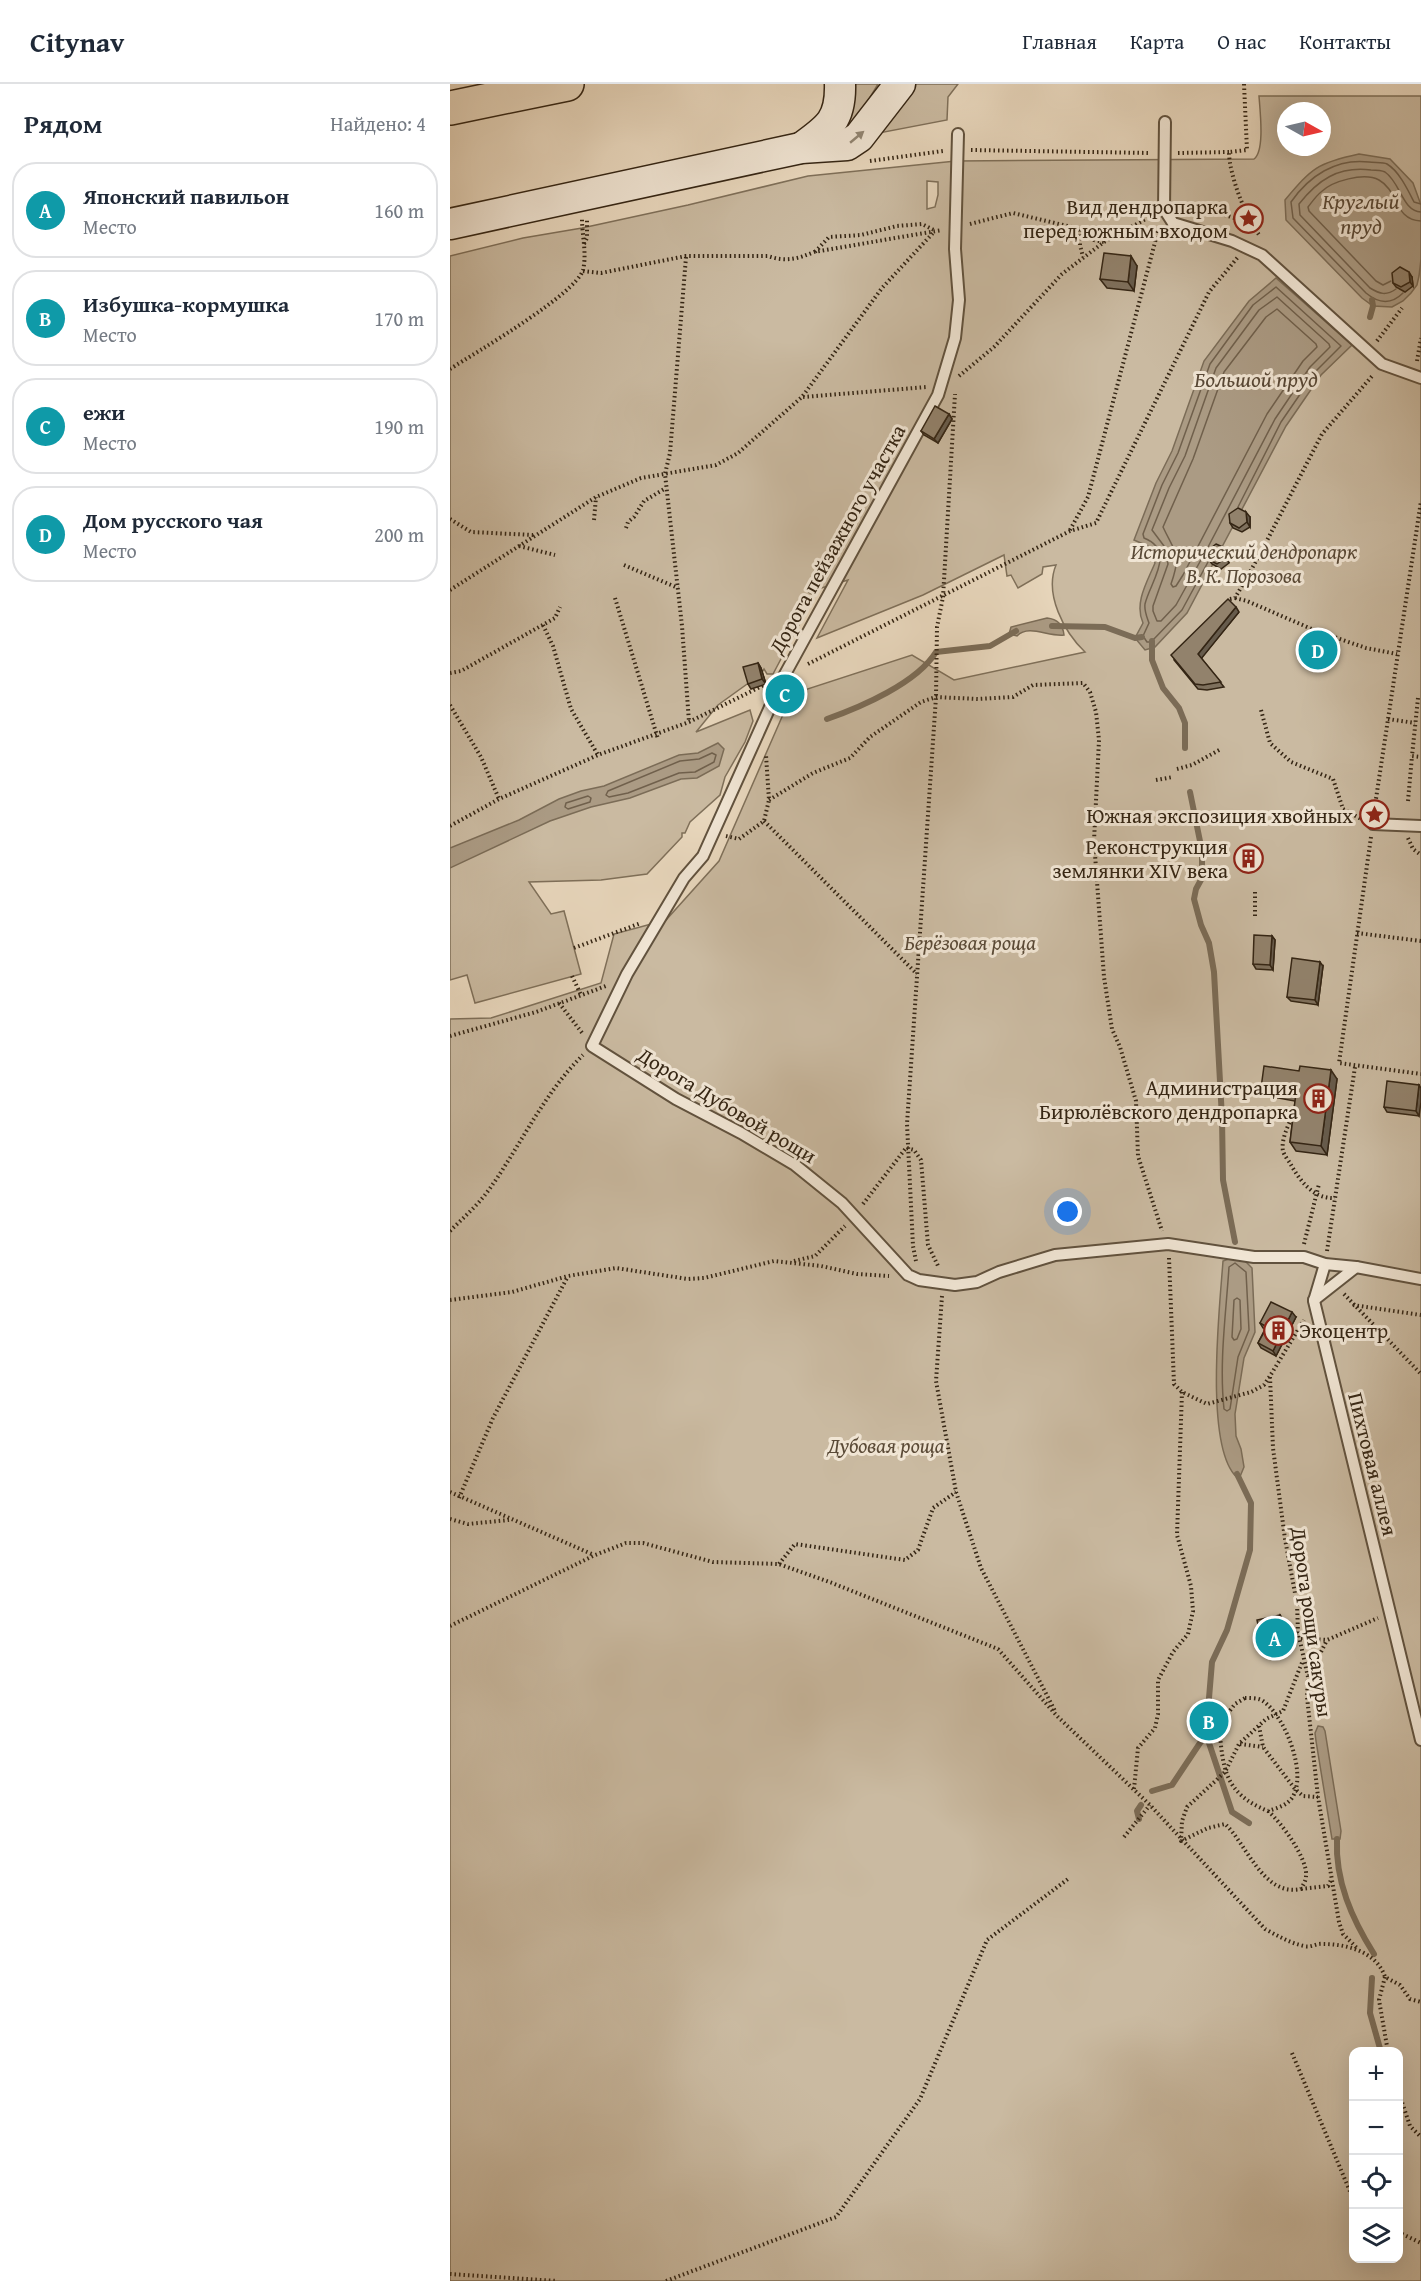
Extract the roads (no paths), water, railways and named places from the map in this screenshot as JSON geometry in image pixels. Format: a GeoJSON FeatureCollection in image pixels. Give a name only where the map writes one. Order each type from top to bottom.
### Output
{"type":"FeatureCollection","features":[{"type":"Feature","properties":{"kind":"main road"},"geometry":{"type":"LineString","coordinates":[[450,108],[567,84]]}},
{"type":"Feature","properties":{"kind":"street"},"geometry":{"type":"LineString","coordinates":[[801,148],[824,132],[836,118],[840,101],[840,84]]}},
{"type":"Feature","properties":{"kind":"street"},"geometry":{"type":"LineString","coordinates":[[450,224],[582,208],[801,148],[847,145],[860,137],[900,84]]}},
{"type":"Feature","properties":{"kind":"lane"},"geometry":{"type":"LineString","coordinates":[[1165,122],[1164,209],[1173,223],[1247,247],[1262,255],[1382,364],[1421,378]]}},
{"type":"Feature","properties":{"kind":"lane","name":"Дорога пейзажного участка"},"geometry":{"type":"LineString","coordinates":[[592,1046],[627,975],[684,878],[703,856],[784,676],[939,391],[953,343],[959,300],[955,228],[958,134]]}},
{"type":"Feature","properties":{"kind":"lane"},"geometry":{"type":"LineString","coordinates":[[1372,824],[1421,826]]}},
{"type":"Feature","properties":{"kind":"lane","name":"Дорога Дубовой рощи"},"geometry":{"type":"LineString","coordinates":[[592,1046],[676,1099],[795,1165],[855,1215],[908,1275],[919,1280],[955,1286],[977,1282],[999,1272],[1055,1255],[1168,1244],[1254,1257],[1304,1257],[1325,1264],[1356,1267],[1421,1279]]}},
{"type":"Feature","properties":{"kind":"lane"},"geometry":{"type":"LineString","coordinates":[[1314,1301],[1325,1264]]}},
{"type":"Feature","properties":{"kind":"lane"},"geometry":{"type":"LineString","coordinates":[[1314,1301],[1356,1267]]}},
{"type":"Feature","properties":{"kind":"lane","name":"Пихтовая аллея"},"geometry":{"type":"LineString","coordinates":[[1314,1301],[1421,1740]]}},
{"type":"Feature","properties":{"kind":"water","name":"Круглый пруд"},"geometry":{"type":"Polygon","coordinates":[[[1359,154],[1390,159],[1413,183],[1421,205],[1421,259],[1417,285],[1403,301],[1392,307],[1373,306],[1362,298],[1286,220],[1285,200],[1309,174],[1316,168],[1334,160],[1359,154]]]}},
{"type":"Feature","properties":{"kind":"water","name":"Большой пруд"},"geometry":{"type":"Polygon","coordinates":[[[1276,278],[1352,345],[1321,375],[1286,426],[1187,613],[1155,647],[1145,650],[1135,638],[1143,623],[1141,600],[1155,563],[1148,546],[1134,540],[1156,483],[1172,451],[1204,361],[1249,301],[1276,278]]]}},
{"type":"Feature","properties":{"kind":"water"},"geometry":{"type":"Polygon","coordinates":[[[1047,618],[1059,623],[1064,635],[1033,631],[1017,636],[1009,634],[1011,627],[1047,618]]]}},
{"type":"Feature","properties":{"kind":"water"},"geometry":{"type":"Polygon","coordinates":[[[718,743],[724,749],[719,766],[697,778],[681,779],[630,798],[591,807],[550,821],[450,868],[450,848],[519,820],[559,799],[604,786],[679,755],[698,753],[718,743]]]}},
{"type":"Feature","properties":{"kind":"water"},"geometry":{"type":"Polygon","coordinates":[[[1234,1257],[1244,1260],[1252,1268],[1255,1332],[1244,1358],[1235,1414],[1236,1436],[1244,1467],[1239,1479],[1228,1464],[1221,1440],[1216,1376],[1223,1261],[1234,1257]]]}},
{"type":"Feature","properties":{"kind":"water"},"geometry":{"type":"Polygon","coordinates":[[[1318,1726],[1323,1727],[1325,1731],[1341,1831],[1340,1839],[1332,1839],[1315,1733],[1318,1726]]]}},
{"type":"Feature","properties":{"kind":"waterway"},"geometry":{"type":"LineString","coordinates":[[1370,317],[1372,300]]}},
{"type":"Feature","properties":{"kind":"waterway"},"geometry":{"type":"LineString","coordinates":[[1052,626],[1105,627],[1135,638],[1142,637]]}},
{"type":"Feature","properties":{"kind":"waterway"},"geometry":{"type":"LineString","coordinates":[[827,719],[856,708],[902,684],[916,674],[936,652],[990,646],[1016,631]]}},
{"type":"Feature","properties":{"kind":"waterway"},"geometry":{"type":"LineString","coordinates":[[1152,641],[1152,660],[1163,688],[1179,708],[1185,723],[1185,748]]}},
{"type":"Feature","properties":{"kind":"waterway"},"geometry":{"type":"LineString","coordinates":[[1190,792],[1202,851],[1202,878],[1194,899],[1209,943],[1214,972],[1223,1180],[1235,1242]]}},
{"type":"Feature","properties":{"kind":"waterway"},"geometry":{"type":"LineString","coordinates":[[1152,1791],[1172,1785],[1206,1734],[1212,1662],[1227,1630],[1250,1550],[1251,1503],[1237,1474]]}},
{"type":"Feature","properties":{"kind":"waterway"},"geometry":{"type":"LineString","coordinates":[[1206,1734],[1232,1812],[1249,1823]]}},
{"type":"Feature","properties":{"kind":"waterway"},"geometry":{"type":"LineString","coordinates":[[1139,1819],[1137,1811],[1141,1805]]}},
{"type":"Feature","properties":{"kind":"waterway"},"geometry":{"type":"LineString","coordinates":[[1337,1839],[1342,1885],[1352,1913],[1374,1954]]}},
{"type":"Feature","properties":{"kind":"waterway"},"geometry":{"type":"LineString","coordinates":[[1372,1978],[1370,2013],[1380,2047]]}},
{"type":"Feature","properties":{"kind":"place","name":"Вид дендропарка перед южным входом"},"geometry":{"type":"Point","coordinates":[1249,218]}},
{"type":"Feature","properties":{"kind":"place","name":"Дом русского чая"},"geometry":{"type":"Point","coordinates":[1318,650]}},
{"type":"Feature","properties":{"kind":"place","name":"ежи"},"geometry":{"type":"Point","coordinates":[785,694]}},
{"type":"Feature","properties":{"kind":"place","name":"Южная экспозиция хвойных"},"geometry":{"type":"Point","coordinates":[1374,815]}},
{"type":"Feature","properties":{"kind":"place","name":"Реконструкция землянки XIV века"},"geometry":{"type":"Point","coordinates":[1249,858]}},
{"type":"Feature","properties":{"kind":"place","name":"Администрация Бирюлёвского дендропарка"},"geometry":{"type":"Point","coordinates":[1319,1099]}},
{"type":"Feature","properties":{"kind":"place","name":"Экоцентр"},"geometry":{"type":"Point","coordinates":[1278,1330]}},
{"type":"Feature","properties":{"kind":"place","name":"Японcкий павильон"},"geometry":{"type":"Point","coordinates":[1275,1638]}},
{"type":"Feature","properties":{"kind":"place","name":"Избушка-кормушка"},"geometry":{"type":"Point","coordinates":[1209,1721]}},
{"type":"Feature","properties":{"kind":"park label","name":"Исторический дендропарк В. К. Порозова"},"geometry":{"type":"Point","coordinates":[1244,563]}},
{"type":"Feature","properties":{"kind":"park label","name":"Берёзовая роща"},"geometry":{"type":"Point","coordinates":[970,942]}},
{"type":"Feature","properties":{"kind":"park label","name":"Дубовая роща"},"geometry":{"type":"Point","coordinates":[886,1445]}}]}
